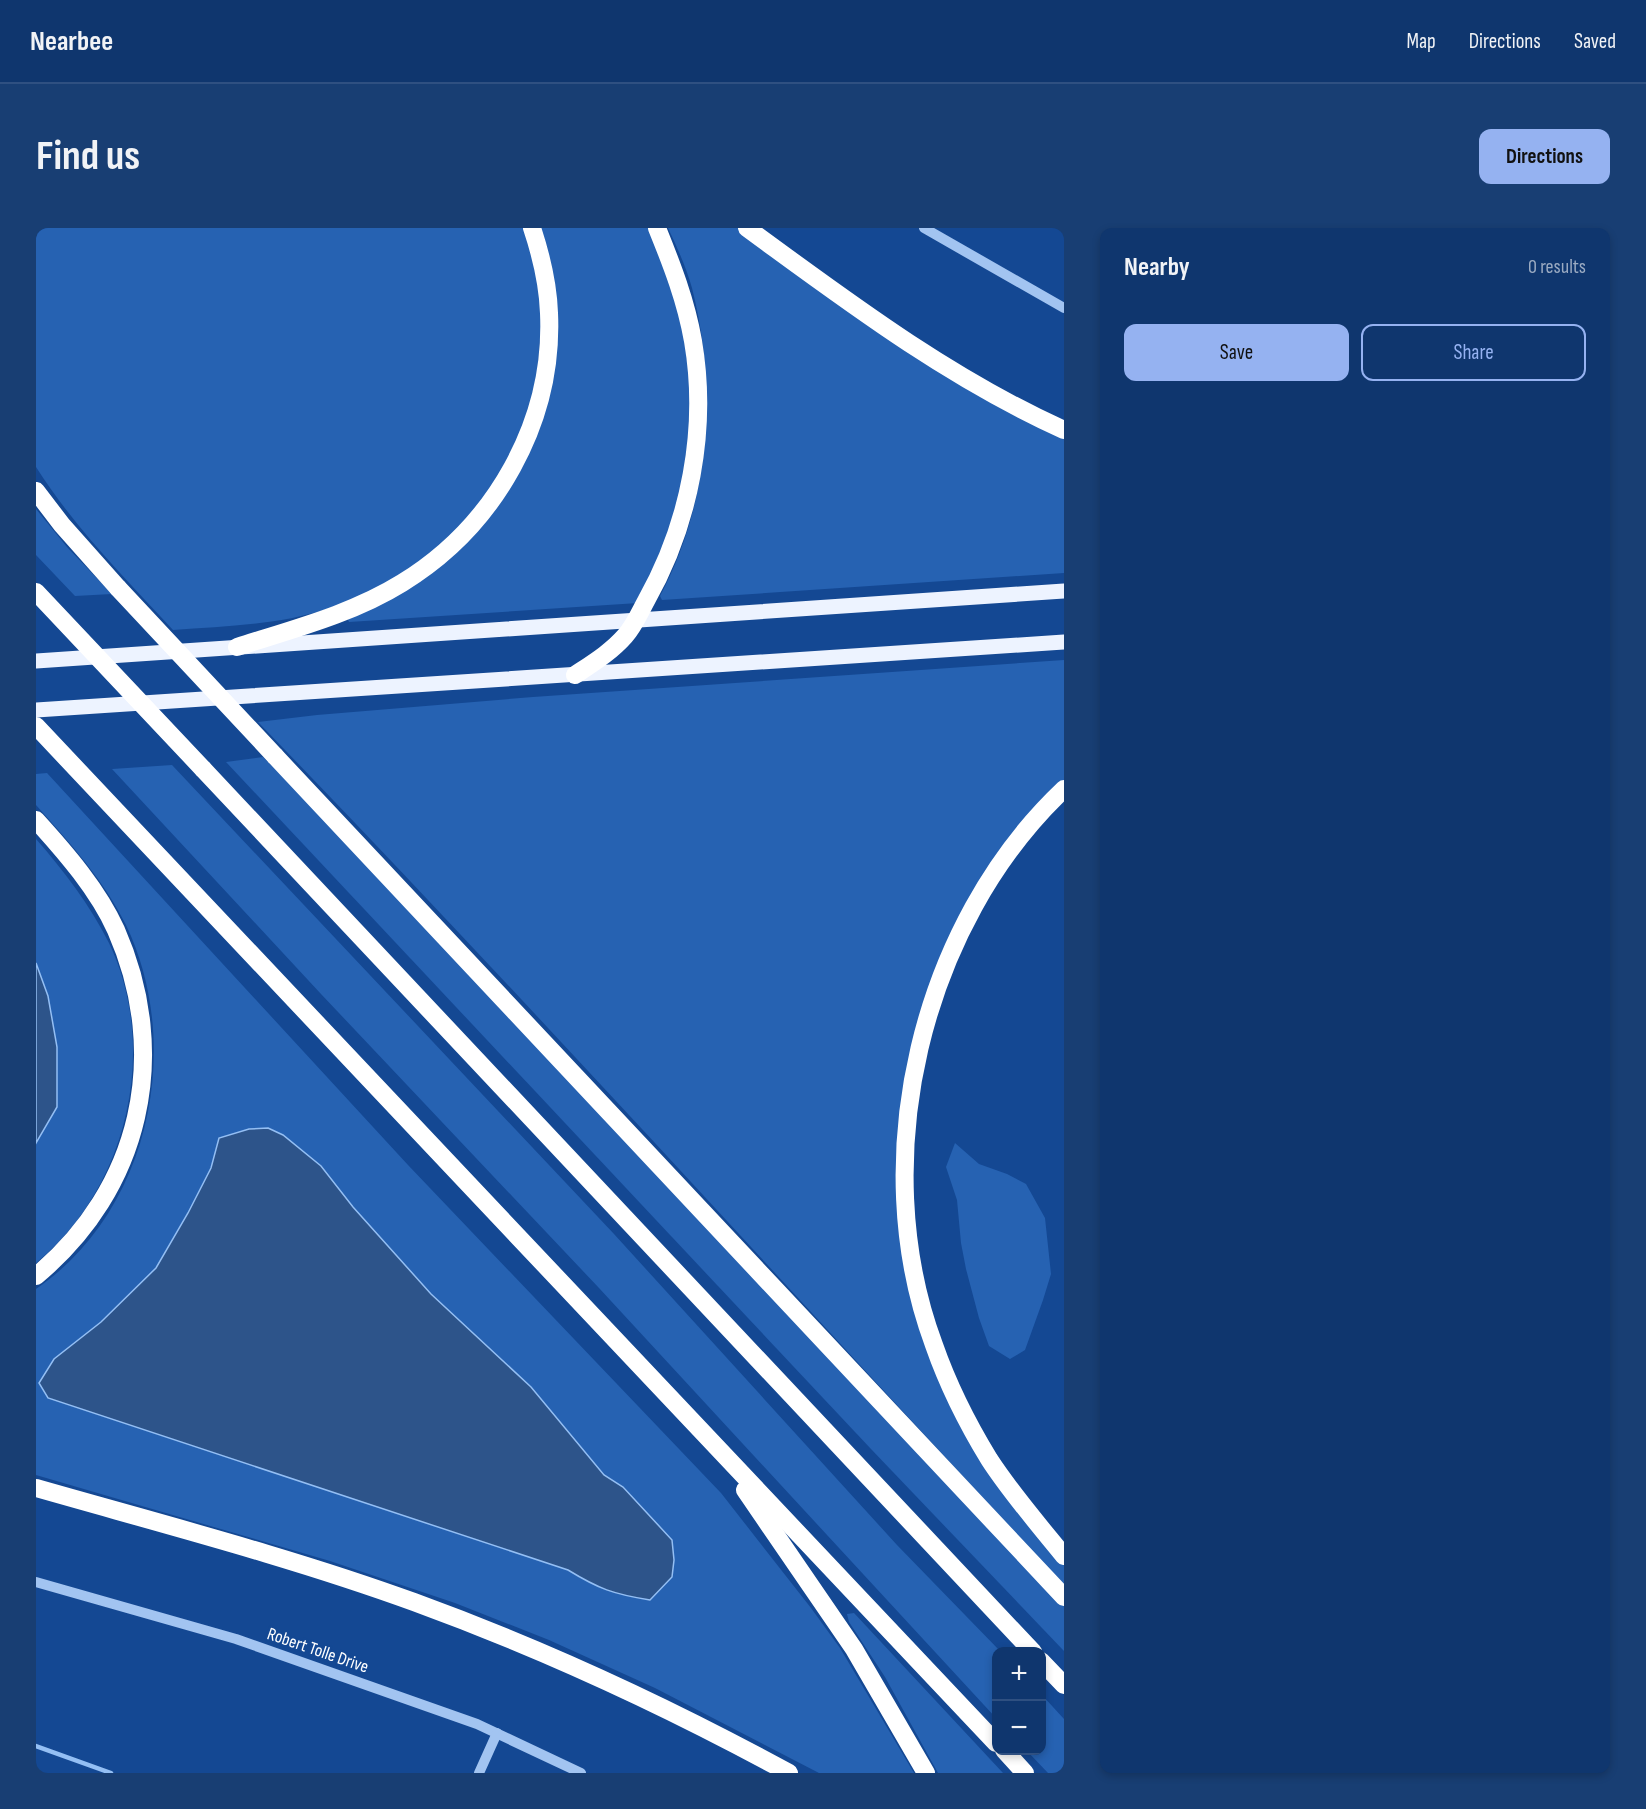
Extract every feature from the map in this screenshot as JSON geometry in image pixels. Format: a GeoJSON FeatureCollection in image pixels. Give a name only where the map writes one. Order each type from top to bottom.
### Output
{"type":"FeatureCollection","features":[{"type":"Feature","properties":{"kind":"highway"},"geometry":{"type":"LineString","coordinates":[[237,647],[354,608],[402,584],[445,552],[477,520],[491,502],[524,446],[538,406],[548,360],[547,289],[532,228]]}},
{"type":"Feature","properties":{"kind":"highway"},"geometry":{"type":"LineString","coordinates":[[575,675],[616,645],[627,634],[661,574],[687,500],[695,451],[697,400],[693,342],[674,268],[657,228]]}},
{"type":"Feature","properties":{"kind":"highway"},"geometry":{"type":"LineString","coordinates":[[747,228],[909,343],[1001,399],[1064,430]]}},
{"type":"Feature","properties":{"kind":"highway"},"geometry":{"type":"LineString","coordinates":[[36,491],[62,525],[118,588],[1064,1597]]}},
{"type":"Feature","properties":{"kind":"highway"},"geometry":{"type":"LineString","coordinates":[[36,592],[1029,1647]]}},
{"type":"Feature","properties":{"kind":"highway"},"geometry":{"type":"LineString","coordinates":[[36,726],[992,1739]]}},
{"type":"Feature","properties":{"kind":"highway"},"geometry":{"type":"LineString","coordinates":[[1064,789],[1038,817],[987,885],[949,959],[936,991],[919,1050],[911,1090],[905,1170],[907,1214],[914,1270],[933,1344],[968,1423],[990,1460],[1013,1493],[1064,1556]]}},
{"type":"Feature","properties":{"kind":"highway"},"geometry":{"type":"LineString","coordinates":[[36,820],[80,873],[115,928],[138,994],[144,1056],[138,1112],[132,1137],[119,1169],[93,1215],[73,1240],[36,1276]]}},
{"type":"Feature","properties":{"kind":"highway"},"geometry":{"type":"LineString","coordinates":[[714,1444],[854,1649],[926,1773]]}},
{"type":"Feature","properties":{"kind":"highway"},"geometry":{"type":"LineString","coordinates":[[36,1488],[327,1572],[496,1633],[668,1710],[789,1773]]}},
{"type":"Feature","properties":{"kind":"highway"},"geometry":{"type":"LineString","coordinates":[[1046,1664],[1064,1680]]}},
{"type":"Feature","properties":{"kind":"highway"},"geometry":{"type":"LineString","coordinates":[[1046,1665],[1064,1685]]}},
{"type":"Feature","properties":{"kind":"highway"},"geometry":{"type":"LineString","coordinates":[[1009,1755],[1025,1773]]}},
{"type":"Feature","properties":{"kind":"main road"},"geometry":{"type":"LineString","coordinates":[[36,661],[1064,591]]}},
{"type":"Feature","properties":{"kind":"main road"},"geometry":{"type":"LineString","coordinates":[[36,710],[1064,642]]}},
{"type":"Feature","properties":{"kind":"street"},"geometry":{"type":"LineString","coordinates":[[924,228],[1064,308]]}},
{"type":"Feature","properties":{"kind":"street","name":"Robert Tolle Drive"},"geometry":{"type":"LineString","coordinates":[[36,1582],[236,1639],[477,1724],[581,1773]]}},
{"type":"Feature","properties":{"kind":"street"},"geometry":{"type":"LineString","coordinates":[[479,1773],[496,1733]]}},
{"type":"Feature","properties":{"kind":"shaded area"},"geometry":{"type":"Polygon","coordinates":[[[36,228],[526,228],[539,284],[542,312],[534,387],[521,430],[502,470],[477,506],[447,538],[412,566],[373,590],[330,608],[292,618],[252,624],[173,630],[83,531],[36,467],[36,228]]]}},
{"type":"Feature","properties":{"kind":"shaded area"},"geometry":{"type":"Polygon","coordinates":[[[540,228],[651,228],[678,297],[693,403],[678,511],[638,603],[349,622],[347,617],[443,563],[542,417],[540,228]]]}},
{"type":"Feature","properties":{"kind":"shaded area"},"geometry":{"type":"Polygon","coordinates":[[[668,228],[738,228],[827,293],[1064,436],[1064,573],[662,600],[660,596],[677,560],[690,523],[699,484],[706,405],[705,366],[692,288],[668,228]]]}},
{"type":"Feature","properties":{"kind":"shaded area"},"geometry":{"type":"Polygon","coordinates":[[[36,509],[67,547],[112,594],[75,596],[36,555],[36,509]]]}},
{"type":"Feature","properties":{"kind":"shaded area"},"geometry":{"type":"Polygon","coordinates":[[[1064,660],[1064,781],[977,889],[904,1100],[926,1339],[1064,1564],[1064,1585],[563,1043],[258,722],[533,697],[1064,660]]]}},
{"type":"Feature","properties":{"kind":"shaded area"},"geometry":{"type":"Polygon","coordinates":[[[263,757],[355,848],[1064,1604],[1064,1651],[871,1449],[226,762],[263,757]]]}},
{"type":"Feature","properties":{"kind":"shaded area"},"geometry":{"type":"Polygon","coordinates":[[[172,765],[614,1234],[897,1545],[996,1647],[992,1647],[992,1714],[599,1288],[112,769],[172,765]]]}},
{"type":"Feature","properties":{"kind":"shaded area"},"geometry":{"type":"Polygon","coordinates":[[[47,773],[408,1165],[721,1493],[840,1648],[914,1773],[819,1773],[655,1688],[549,1640],[455,1603],[330,1561],[36,1475],[36,1289],[75,1256],[106,1216],[130,1171],[146,1123],[153,1073],[152,1022],[143,972],[126,925],[97,877],[36,805],[36,774],[47,773]],[[219,1138],[211,1168],[156,1268],[101,1322],[54,1359],[39,1383],[48,1398],[568,1570],[607,1590],[650,1600],[660,1588],[672,1540],[623,1487],[604,1475],[531,1387],[431,1294],[353,1207],[321,1166],[219,1138]]]}},
{"type":"Feature","properties":{"kind":"shaded area"},"geometry":{"type":"Polygon","coordinates":[[[36,839],[76,889],[94,915],[109,943],[124,984],[132,1028],[132,1072],[126,1115],[113,1157],[93,1197],[67,1232],[36,1263],[36,1143],[57,1107],[48,996],[36,963],[36,839]]]}},
{"type":"Feature","properties":{"kind":"shaded area"},"geometry":{"type":"Polygon","coordinates":[[[36,963],[48,996],[57,1047],[57,1107],[36,1143],[36,963]]]}},
{"type":"Feature","properties":{"kind":"shaded area"},"geometry":{"type":"Polygon","coordinates":[[[268,1128],[283,1135],[321,1166],[353,1207],[431,1294],[531,1387],[604,1475],[623,1487],[672,1540],[674,1560],[672,1577],[650,1600],[607,1590],[568,1570],[48,1398],[39,1383],[54,1359],[101,1322],[156,1268],[211,1168],[219,1138],[249,1129],[268,1128]]]}},
{"type":"Feature","properties":{"kind":"shaded area"},"geometry":{"type":"Polygon","coordinates":[[[955,1143],[979,1164],[1026,1184],[1045,1218],[1051,1274],[1025,1350],[1010,1359],[989,1346],[966,1269],[957,1200],[946,1167],[955,1143]]]}},
{"type":"Feature","properties":{"kind":"shaded area"},"geometry":{"type":"Polygon","coordinates":[[[854,1613],[1003,1773],[938,1773],[885,1677],[849,1622],[847,1614],[854,1613]]]}},
{"type":"Feature","properties":{"kind":"shaded area"},"geometry":{"type":"Polygon","coordinates":[[[1046,1699],[1064,1719],[1064,1773],[1048,1773],[1031,1755],[1046,1755],[1046,1699]]]}},
{"type":"Feature","properties":{"kind":"waterway"},"geometry":{"type":"LineString","coordinates":[[36,1746],[111,1773]]}}]}
